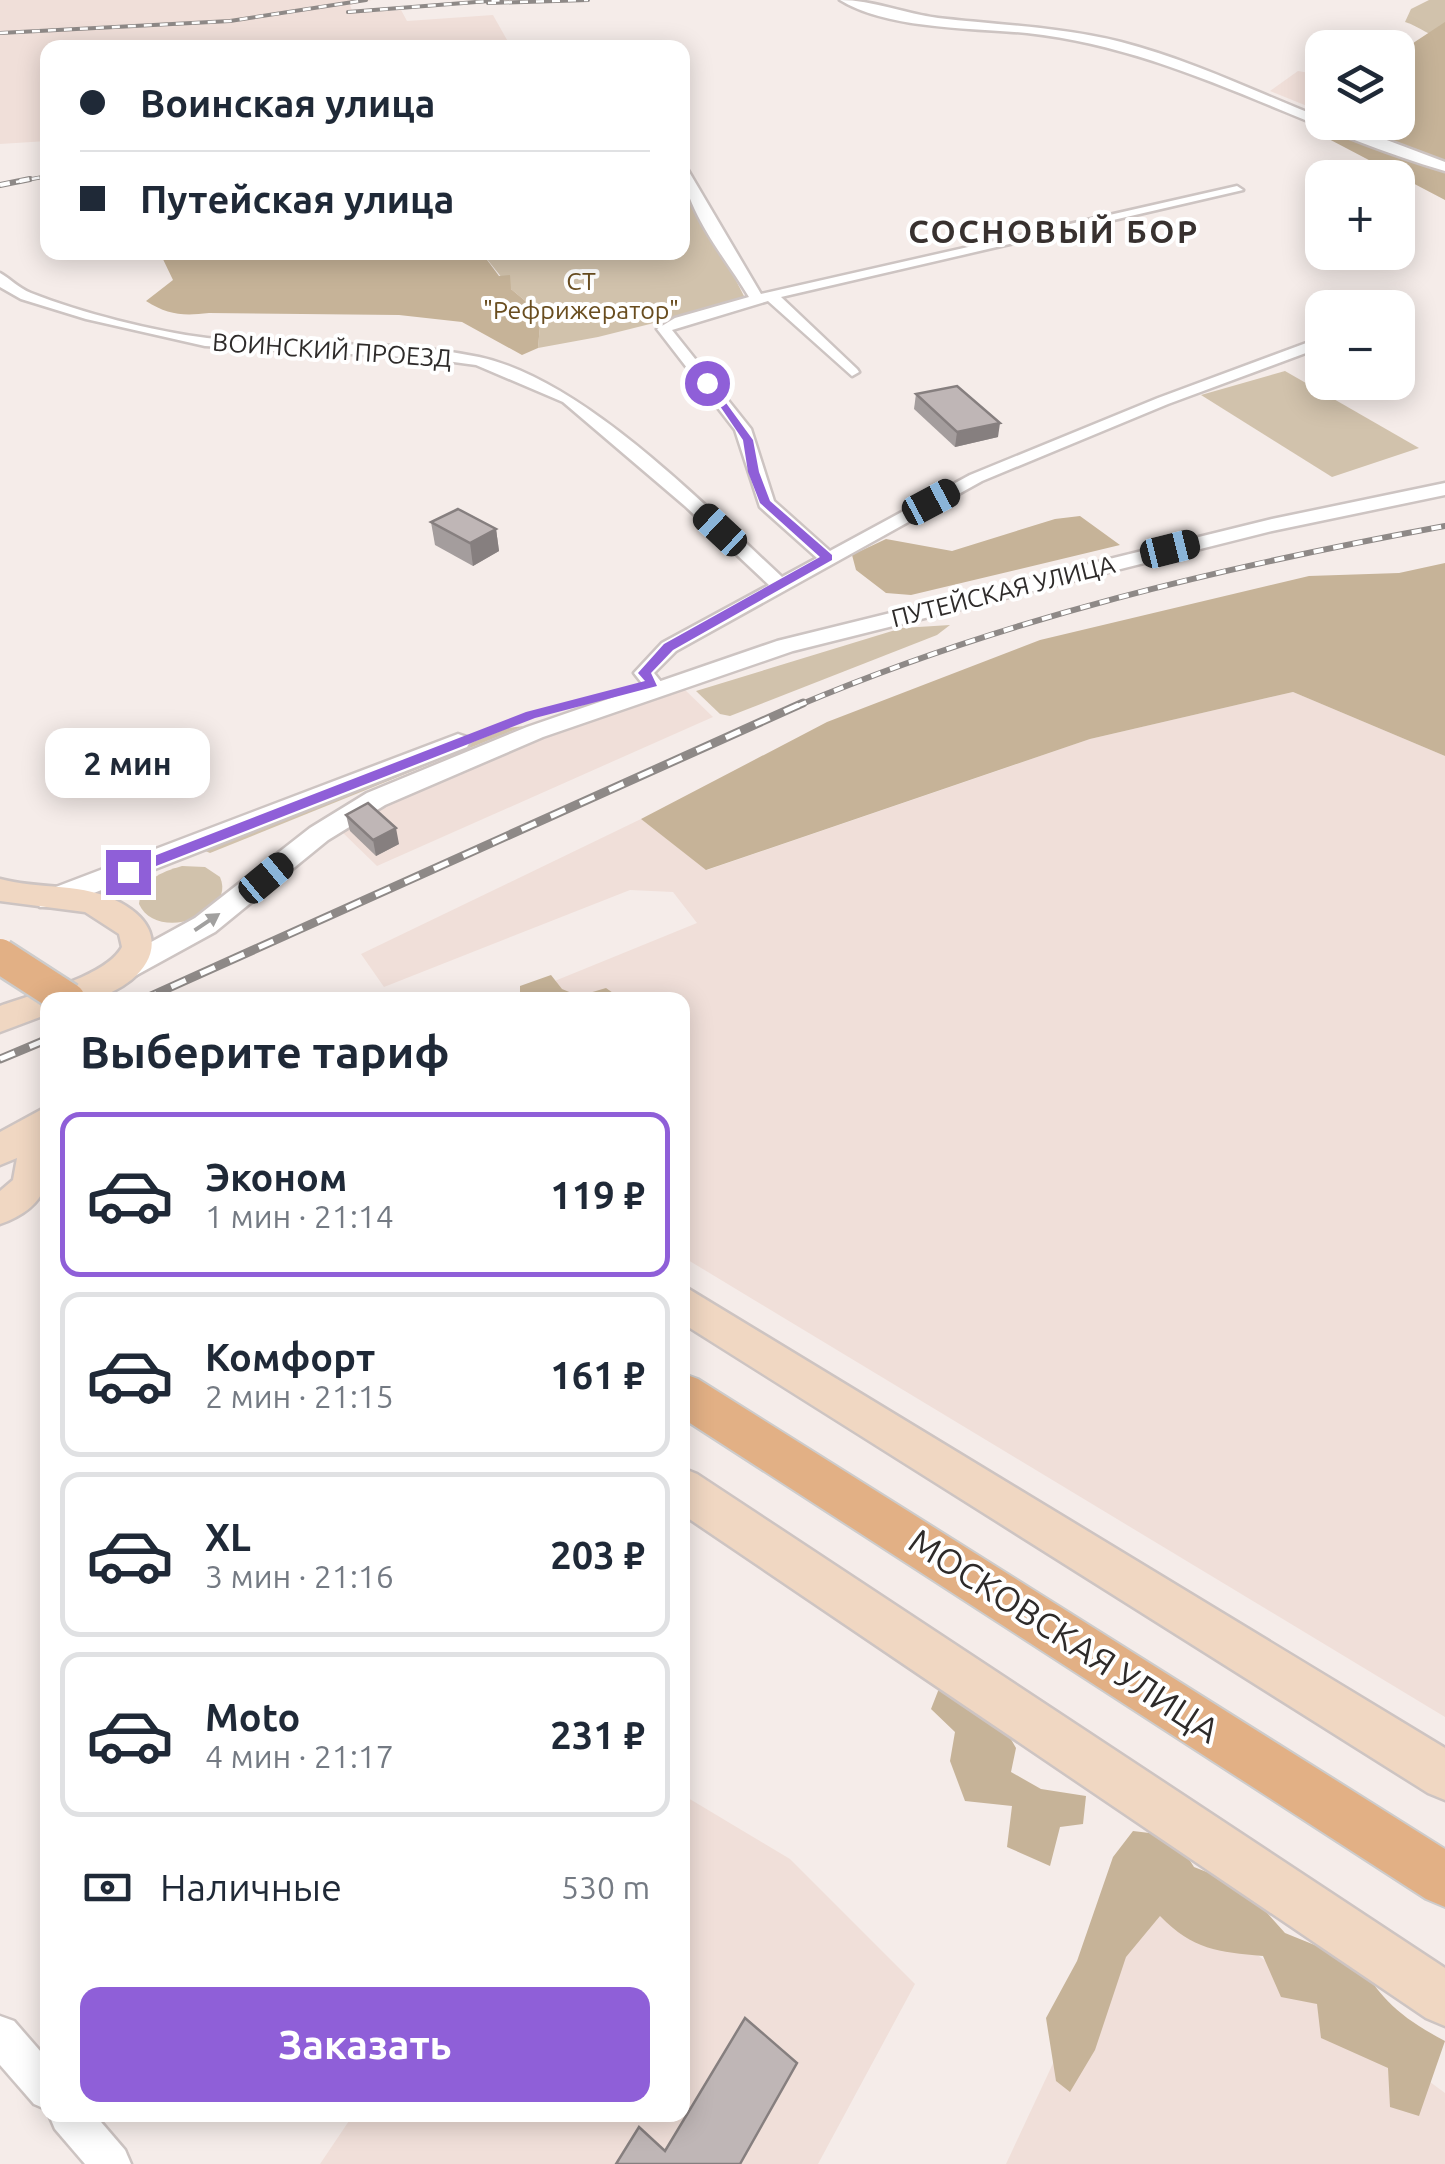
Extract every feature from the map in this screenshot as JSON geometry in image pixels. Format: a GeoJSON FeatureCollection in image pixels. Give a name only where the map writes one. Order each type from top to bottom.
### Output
{"type":"FeatureCollection","features":[{"type":"Feature","properties":{"kind":"main road"},"geometry":{"type":"LineString","coordinates":[[0,890],[49,900],[82,900],[123,916],[138,944],[122,970]]}},
{"type":"Feature","properties":{"kind":"main road","name":"ПУТЕЙСКАЯ УЛИЦА"},"geometry":{"type":"LineString","coordinates":[[0,920],[49,900]]}},
{"type":"Feature","properties":{"kind":"main road"},"geometry":{"type":"LineString","coordinates":[[0,956],[56,992]]}},
{"type":"Feature","properties":{"kind":"main road","name":"ПУТЕЙСКАЯ УЛИЦА"},"geometry":{"type":"LineString","coordinates":[[68,992],[122,970]]}},
{"type":"Feature","properties":{"kind":"main road","name":"ПУТЕЙСКАЯ УЛИЦА"},"geometry":{"type":"LineString","coordinates":[[0,1019],[40,1003]]}},
{"type":"Feature","properties":{"kind":"main road"},"geometry":{"type":"LineString","coordinates":[[0,1208],[26,1192],[23,1163],[40,1137]]}},
{"type":"Feature","properties":{"kind":"main road"},"geometry":{"type":"LineString","coordinates":[[0,1208],[40,1206]]}},
{"type":"Feature","properties":{"kind":"main road"},"geometry":{"type":"LineString","coordinates":[[690,1307],[1445,1776]]}},
{"type":"Feature","properties":{"kind":"main road","name":"МОСКОВСКАЯ УЛИЦА"},"geometry":{"type":"LineString","coordinates":[[690,1397],[1445,1880]]}},
{"type":"Feature","properties":{"kind":"main road"},"geometry":{"type":"LineString","coordinates":[[690,1494],[1445,2000]]}},
{"type":"Feature","properties":{"kind":"street"},"geometry":{"type":"LineString","coordinates":[[846,0],[916,16],[1036,30],[1123,46],[1198,69],[1305,114]]}},
{"type":"Feature","properties":{"kind":"street"},"geometry":{"type":"LineString","coordinates":[[1374,140],[1445,166]]}},
{"type":"Feature","properties":{"kind":"street"},"geometry":{"type":"LineString","coordinates":[[690,182],[697,199],[764,298],[810,327],[820,344],[852,372]]}},
{"type":"Feature","properties":{"kind":"street"},"geometry":{"type":"LineString","coordinates":[[828,558],[766,503],[743,429],[664,329],[764,298],[1237,190]]}},
{"type":"Feature","properties":{"kind":"street","name":"ВОИНСКИЙ ПРОЕЗД"},"geometry":{"type":"LineString","coordinates":[[0,277],[7,287],[26,296],[158,334],[205,342],[424,354],[479,361],[552,389],[691,502],[779,584]]}},
{"type":"Feature","properties":{"kind":"street"},"geometry":{"type":"LineString","coordinates":[[652,683],[644,673],[669,647],[976,478],[1163,401],[1305,348]]}},
{"type":"Feature","properties":{"kind":"street","name":"ПУТЕЙСКАЯ УЛИЦА"},"geometry":{"type":"LineString","coordinates":[[122,970],[205,924],[319,834],[376,799],[535,732],[681,679],[786,646],[1034,582],[1272,525],[1445,490]]}},
{"type":"Feature","properties":{"kind":"street","name":"ПУТЕЙСКАЯ УЛИЦА"},"geometry":{"type":"LineString","coordinates":[[49,900],[530,715],[681,679]]}},
{"type":"Feature","properties":{"kind":"street"},"geometry":{"type":"LineString","coordinates":[[0,2036],[40,2081]]}},
{"type":"Feature","properties":{"kind":"street"},"geometry":{"type":"LineString","coordinates":[[75,2122],[111,2164]]}},
{"type":"Feature","properties":{"kind":"shaded area"},"geometry":{"type":"Polygon","coordinates":[[[0,0],[372,0],[350,5],[353,13],[401,10],[407,21],[493,15],[507,40],[40,40],[40,141],[0,144],[0,0]]]}},
{"type":"Feature","properties":{"kind":"shaded area"},"geometry":{"type":"Polygon","coordinates":[[[1445,22],[1445,200],[1415,184],[1415,160],[1369,160],[1331,140],[1415,140],[1415,42],[1445,22]]]}},
{"type":"Feature","properties":{"kind":"shaded area"},"geometry":{"type":"Polygon","coordinates":[[[1298,71],[1305,72],[1305,105],[1270,91],[1298,71]]]}},
{"type":"Feature","properties":{"kind":"shaded area"},"geometry":{"type":"Polygon","coordinates":[[[163,260],[487,260],[499,276],[510,275],[511,289],[541,314],[538,348],[522,355],[462,322],[399,315],[183,314],[146,301],[173,280],[163,260]]]}},
{"type":"Feature","properties":{"kind":"shaded area"},"geometry":{"type":"Polygon","coordinates":[[[1080,516],[1120,545],[911,595],[886,593],[856,570],[852,555],[886,539],[952,551],[1055,519],[1080,516]]]}},
{"type":"Feature","properties":{"kind":"shaded area"},"geometry":{"type":"Polygon","coordinates":[[[1445,563],[1445,756],[1293,692],[1090,739],[706,870],[641,819],[827,722],[1040,640],[1309,576],[1399,573],[1445,563]]]}},
{"type":"Feature","properties":{"kind":"shaded area"},"geometry":{"type":"Polygon","coordinates":[[[681,686],[713,717],[377,866],[339,829],[399,796],[539,737],[681,686]]]}},
{"type":"Feature","properties":{"kind":"shaded area"},"geometry":{"type":"Polygon","coordinates":[[[1293,692],[1445,756],[1445,1717],[690,1261],[690,992],[528,992],[697,923],[673,892],[630,890],[384,987],[361,954],[641,819],[707,870],[1090,739],[1293,692]]]}},
{"type":"Feature","properties":{"kind":"shaded area"},"geometry":{"type":"Polygon","coordinates":[[[551,975],[569,992],[520,992],[520,986],[551,975]]]}},
{"type":"Feature","properties":{"kind":"shaded area"},"geometry":{"type":"Polygon","coordinates":[[[940,1686],[993,1708],[1016,1748],[1011,1772],[1041,1789],[1086,1796],[1083,1824],[1060,1827],[1050,1866],[1007,1847],[1012,1806],[965,1801],[950,1761],[955,1732],[931,1709],[940,1686]]]}},
{"type":"Feature","properties":{"kind":"shaded area"},"geometry":{"type":"Polygon","coordinates":[[[690,1799],[790,1859],[915,1984],[818,2164],[320,2164],[348,2122],[690,2122],[690,1799]]]}},
{"type":"Feature","properties":{"kind":"shaded area"},"geometry":{"type":"Polygon","coordinates":[[[1133,1831],[1174,1836],[1194,1867],[1227,1880],[1253,1897],[1285,1933],[1322,1948],[1353,1954],[1392,2005],[1445,2041],[1419,2116],[1390,2107],[1388,2068],[1321,2038],[1317,2004],[1281,1997],[1263,1956],[1195,1943],[1160,1916],[1126,1957],[1095,2050],[1070,2092],[1056,2081],[1046,2018],[1077,1961],[1113,1857],[1133,1831]]]}},
{"type":"Feature","properties":{"kind":"shaded area"},"geometry":{"type":"Polygon","coordinates":[[[1143,1871],[1445,2093],[1445,2164],[1006,2164],[1143,1871]]]}},
{"type":"Feature","properties":{"kind":"green space"},"geometry":{"type":"Polygon","coordinates":[[[1429,0],[1445,0],[1445,38],[1405,22],[1411,9],[1429,0]]]}},
{"type":"Feature","properties":{"kind":"green space","name":"СТ \"Рефрижератор\""},"geometry":{"type":"Polygon","coordinates":[[[690,191],[746,300],[538,348],[541,314],[511,289],[488,260],[690,260],[690,191]]]}},
{"type":"Feature","properties":{"kind":"green space"},"geometry":{"type":"Polygon","coordinates":[[[1285,371],[1305,382],[1305,400],[1335,400],[1419,448],[1332,477],[1201,395],[1285,371]]]}},
{"type":"Feature","properties":{"kind":"green space"},"geometry":{"type":"Polygon","coordinates":[[[950,625],[937,635],[730,716],[720,714],[696,691],[902,628],[950,625]]]}},
{"type":"Feature","properties":{"kind":"green space"},"geometry":{"type":"Polygon","coordinates":[[[524,726],[210,853],[203,850],[508,728],[524,726]]]}},
{"type":"Feature","properties":{"kind":"green space"},"geometry":{"type":"Polygon","coordinates":[[[182,866],[205,867],[220,877],[222,891],[217,903],[206,913],[177,923],[148,916],[139,904],[148,883],[182,866]]]}},
{"type":"Feature","properties":{"kind":"building"},"geometry":{"type":"Polygon","coordinates":[[[957,386],[1000,423],[957,432],[916,394],[957,386]]]}},
{"type":"Feature","properties":{"kind":"building"},"geometry":{"type":"Polygon","coordinates":[[[458,509],[496,529],[470,543],[431,522],[458,509]]]}},
{"type":"Feature","properties":{"kind":"building"},"geometry":{"type":"Polygon","coordinates":[[[368,803],[396,828],[373,840],[346,815],[368,803]]]}},
{"type":"Feature","properties":{"kind":"building"},"geometry":{"type":"Polygon","coordinates":[[[745,2018],[797,2063],[740,2164],[616,2164],[639,2127],[665,2151],[682,2122],[690,2122],[690,2109],[745,2018]]]}},
{"type":"Feature","properties":{"kind":"railway"},"geometry":{"type":"LineString","coordinates":[[0,33],[230,21],[366,0]]}},
{"type":"Feature","properties":{"kind":"railway"},"geometry":{"type":"LineString","coordinates":[[348,12],[502,0]]}},
{"type":"Feature","properties":{"kind":"railway"},"geometry":{"type":"LineString","coordinates":[[488,3],[588,0]]}},
{"type":"Feature","properties":{"kind":"railway"},"geometry":{"type":"LineString","coordinates":[[16,182],[40,178]]}},
{"type":"Feature","properties":{"kind":"railway"},"geometry":{"type":"LineString","coordinates":[[0,185],[30,179]]}},
{"type":"Feature","properties":{"kind":"railway"},"geometry":{"type":"LineString","coordinates":[[797,706],[955,647],[1116,598],[1279,559],[1445,526]]}},
{"type":"Feature","properties":{"kind":"railway"},"geometry":{"type":"LineString","coordinates":[[160,992],[803,703]]}},
{"type":"Feature","properties":{"kind":"railway"},"geometry":{"type":"LineString","coordinates":[[0,1059],[40,1042]]}},
{"type":"Feature","properties":{"kind":"district","name":"СОСНОВЫЙ БОР"},"geometry":{"type":"Point","coordinates":[1054,232]}},
{"type":"Feature","properties":{"kind":"route"},"geometry":{"type":"LineString","coordinates":[[128,872],[530,715],[652,683],[644,673],[669,647],[828,558],[766,503],[753,472],[743,429],[707,383]]}}]}
